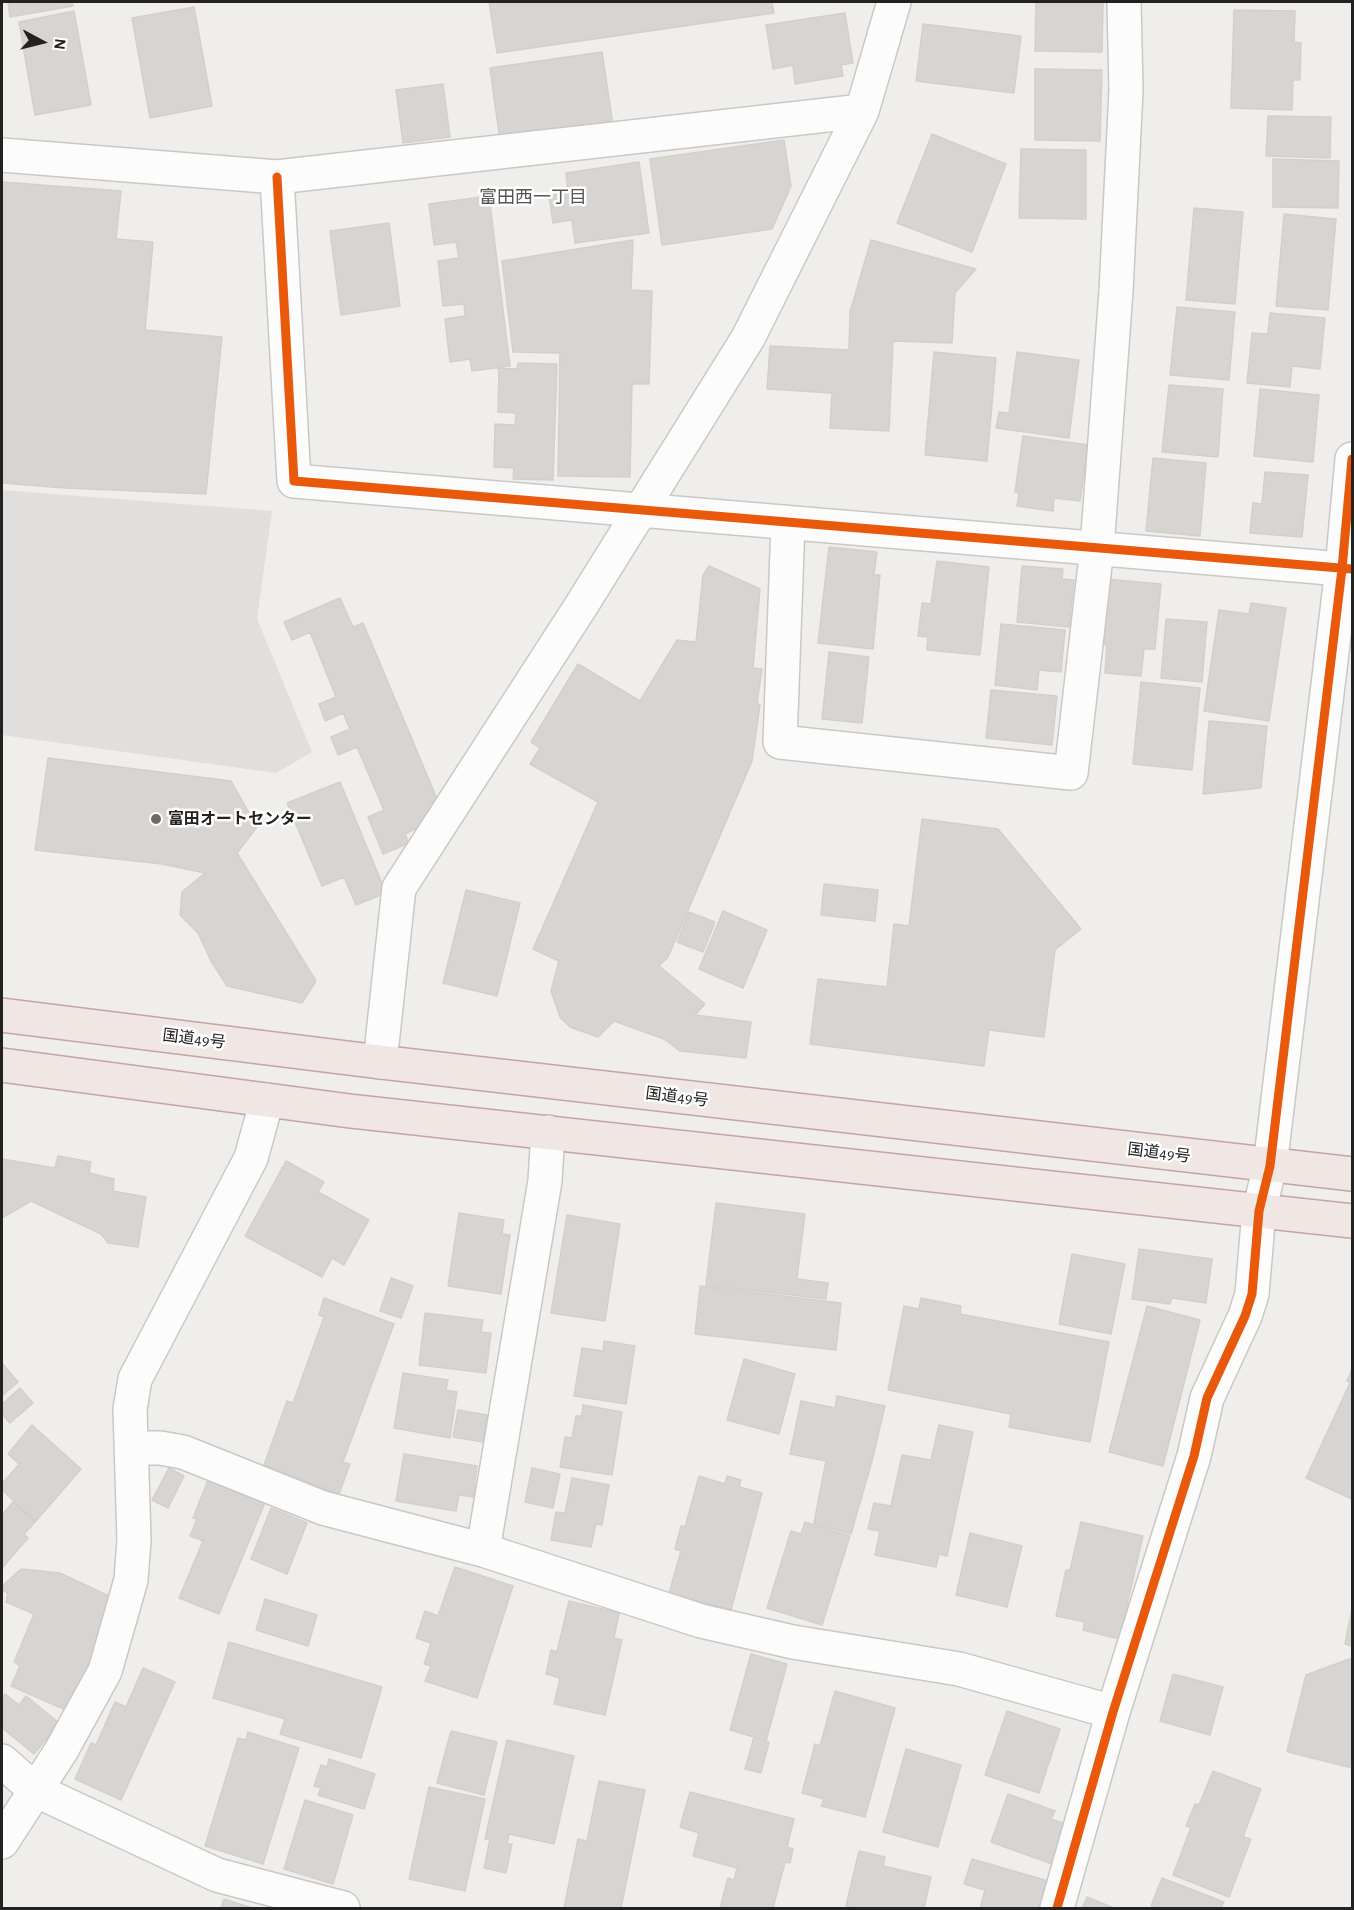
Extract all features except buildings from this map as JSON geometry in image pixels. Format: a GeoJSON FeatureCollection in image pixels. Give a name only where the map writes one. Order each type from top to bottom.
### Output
{"type":"FeatureCollection","features":[{"type":"Feature","properties":{"kind":"highway","name":"国道49号"},"geometry":{"type":"LineString","coordinates":[[2,1015],[380,1062],[1353,1174]]}},
{"type":"Feature","properties":{"kind":"highway"},"geometry":{"type":"LineString","coordinates":[[2,1065],[267,1100],[1353,1221]]}},
{"type":"Feature","properties":{"kind":"street"},"geometry":{"type":"LineString","coordinates":[[380,1062],[399,888],[575,616],[748,338],[862,111],[894,2]]}},
{"type":"Feature","properties":{"kind":"street"},"geometry":{"type":"LineString","coordinates":[[788,523],[780,742],[1071,773],[1097,548],[1116,291],[1126,90],[1124,2]]}},
{"type":"Feature","properties":{"kind":"street"},"geometry":{"type":"LineString","coordinates":[[2,155],[277,177],[862,111]]}},
{"type":"Feature","properties":{"kind":"street"},"geometry":{"type":"LineString","coordinates":[[277,177],[294,482],[1347,569]]}},
{"type":"Feature","properties":{"kind":"street"},"geometry":{"type":"LineString","coordinates":[[1057,1908],[1113,1712],[1194,1456],[1207,1398],[1245,1316],[1252,1294],[1259,1211],[1270,1166],[1347,569],[1353,459]]}},
{"type":"Feature","properties":{"kind":"street"},"geometry":{"type":"LineString","coordinates":[[2,1842],[61,1751],[105,1671],[131,1580],[134,1540],[133,1448],[130,1409],[135,1379],[251,1158],[267,1100]]}},
{"type":"Feature","properties":{"kind":"street"},"geometry":{"type":"LineString","coordinates":[[483,1551],[545,1181],[548,1132]]}},
{"type":"Feature","properties":{"kind":"street"},"geometry":{"type":"LineString","coordinates":[[133,1448],[160,1448],[183,1452],[323,1508],[483,1551],[701,1621],[793,1641],[959,1669],[1113,1712]]}},
{"type":"Feature","properties":{"kind":"street"},"geometry":{"type":"LineString","coordinates":[[2,1761],[34,1790],[217,1875],[343,1908]]}},
{"type":"Feature","properties":{"kind":"shaded area"},"geometry":{"type":"Polygon","coordinates":[[[2,490],[272,511],[257,619],[312,752],[276,773],[2,735],[2,490]]]}},
{"type":"Feature","properties":{"kind":"cycle path"},"geometry":{"type":"LineString","coordinates":[[277,177],[294,481],[1352,569]]}},
{"type":"Feature","properties":{"kind":"cycle path"},"geometry":{"type":"LineString","coordinates":[[1057,1908],[1113,1712],[1194,1456],[1207,1398],[1245,1316],[1252,1294],[1259,1211],[1270,1166],[1342,569],[1352,459]]}},
{"type":"Feature","properties":{"kind":"place","name":"富田オートセンター"},"geometry":{"type":"Point","coordinates":[156,819]}},
{"type":"Feature","properties":{"kind":"district","name":"富田西一丁目"},"geometry":{"type":"Point","coordinates":[533,198]}}]}
